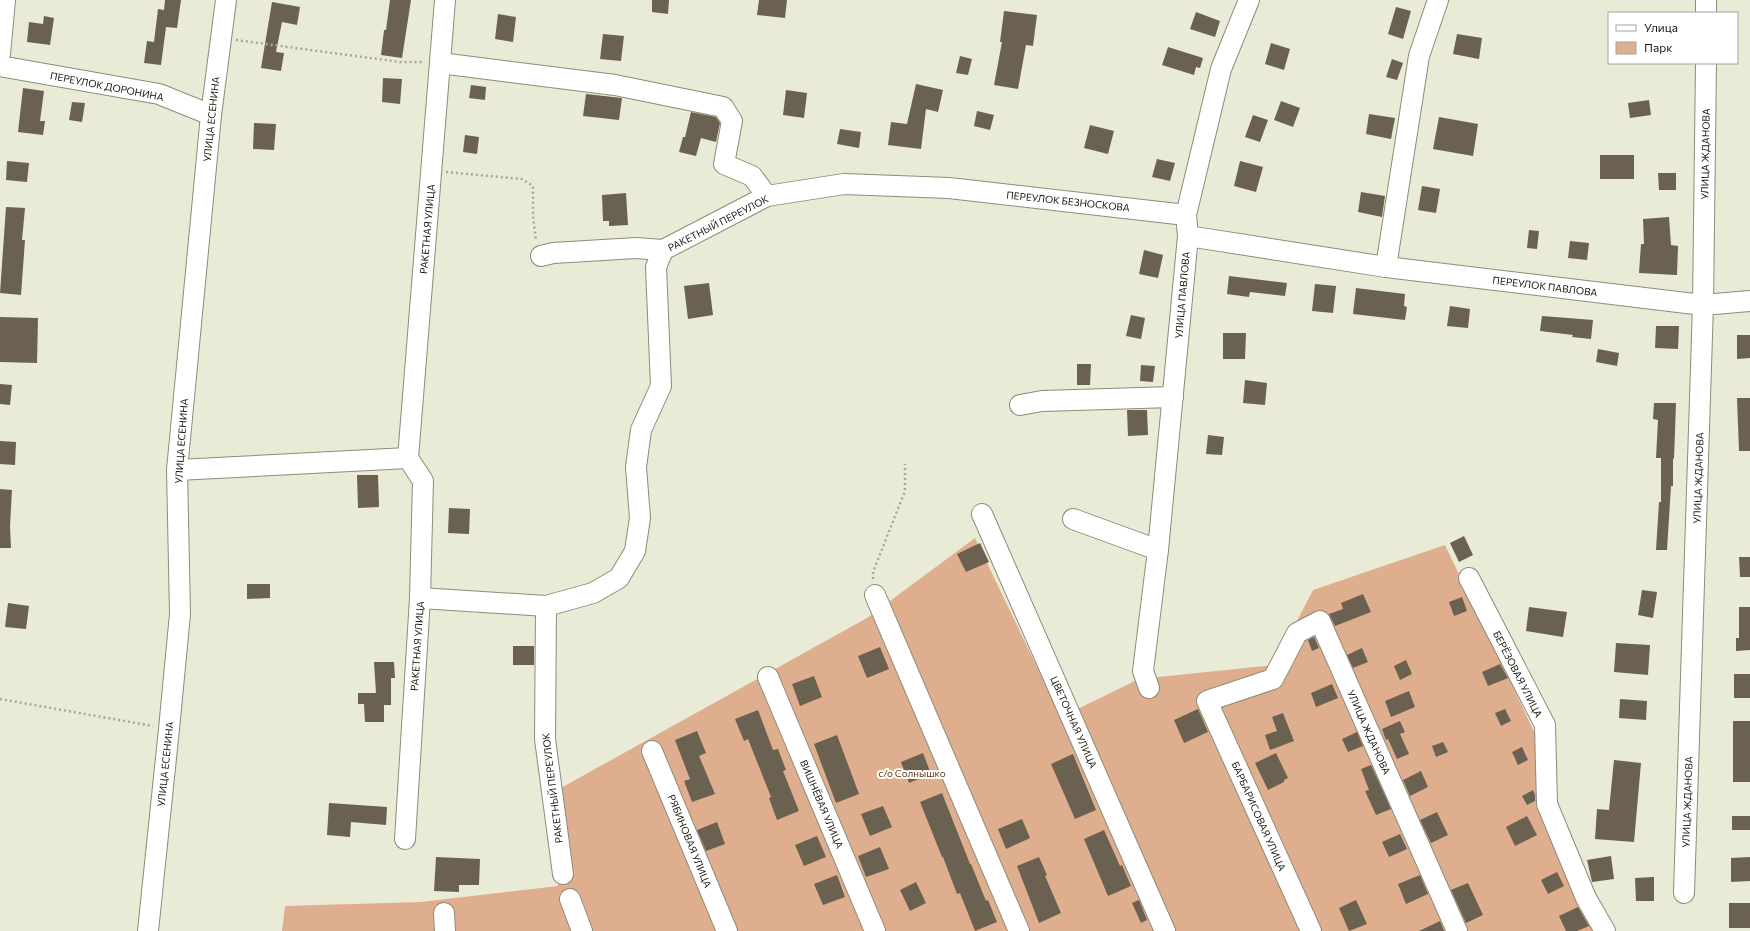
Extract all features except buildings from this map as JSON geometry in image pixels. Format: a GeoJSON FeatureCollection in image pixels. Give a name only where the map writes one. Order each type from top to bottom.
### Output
{"type":"FeatureCollection","features":[{"type":"Feature","properties":{"kind":"street"},"geometry":{"type":"LineString","coordinates":[[0,54],[5,0]]}},
{"type":"Feature","properties":{"kind":"street","name":"УЛИЦА ЕСЕНИНА"},"geometry":{"type":"LineString","coordinates":[[148,931],[180,614],[177,470],[211,115],[226,0]]}},
{"type":"Feature","properties":{"kind":"street","name":"РАКЕТНАЯ УЛИЦА"},"geometry":{"type":"LineString","coordinates":[[405,839],[420,598],[423,481],[408,458],[445,0]]}},
{"type":"Feature","properties":{"kind":"street","name":"УЛИЦА ПАВЛОВА"},"geometry":{"type":"LineString","coordinates":[[1149,688],[1143,671],[1158,550],[1173,397],[1188,236],[1186,215],[1221,69],[1249,0]]}},
{"type":"Feature","properties":{"kind":"street"},"geometry":{"type":"LineString","coordinates":[[1386,268],[1419,56],[1438,0]]}},
{"type":"Feature","properties":{"kind":"street"},"geometry":{"type":"LineString","coordinates":[[1706,0],[1706,12]]}},
{"type":"Feature","properties":{"kind":"street"},"geometry":{"type":"LineString","coordinates":[[440,63],[614,85],[723,107],[732,122],[724,164],[752,176],[767,196]]}},
{"type":"Feature","properties":{"kind":"street","name":"УЛИЦА ЖДАНОВА"},"geometry":{"type":"LineString","coordinates":[[1684,893],[1703,306],[1706,64]]}},
{"type":"Feature","properties":{"kind":"street","name":"ПЕРЕУЛОК ДОРОНИНА"},"geometry":{"type":"LineString","coordinates":[[0,66],[159,94],[211,115]]}},
{"type":"Feature","properties":{"kind":"street","name":"РАКЕТНЫЙ ПЕРЕУЛОК"},"geometry":{"type":"LineString","coordinates":[[420,598],[546,606],[593,593],[619,578],[635,551],[640,518],[636,466],[642,430],[661,386],[656,266],[663,250],[767,196],[844,184],[949,188]]}},
{"type":"Feature","properties":{"kind":"street","name":"ПЕРЕУЛОК БЕЗНОСКОВА"},"geometry":{"type":"LineString","coordinates":[[949,188],[1186,215]]}},
{"type":"Feature","properties":{"kind":"street","name":"ПЕРЕУЛОК ПАВЛОВА"},"geometry":{"type":"LineString","coordinates":[[1188,236],[1386,268],[1703,306],[1750,300]]}},
{"type":"Feature","properties":{"kind":"street"},"geometry":{"type":"LineString","coordinates":[[541,256],[552,253],[636,248],[663,250]]}},
{"type":"Feature","properties":{"kind":"street"},"geometry":{"type":"LineString","coordinates":[[1020,405],[1042,401],[1173,397]]}},
{"type":"Feature","properties":{"kind":"street"},"geometry":{"type":"LineString","coordinates":[[177,470],[408,458]]}},
{"type":"Feature","properties":{"kind":"street","name":"ЦВЕТОЧНАЯ УЛИЦА"},"geometry":{"type":"LineString","coordinates":[[982,514],[1165,931]]}},
{"type":"Feature","properties":{"kind":"street"},"geometry":{"type":"LineString","coordinates":[[1074,519],[1158,550]]}},
{"type":"Feature","properties":{"kind":"street","name":"БЕРЁЗОВАЯ УЛИЦА"},"geometry":{"type":"LineString","coordinates":[[1469,578],[1544,724],[1547,804],[1586,898],[1604,931]]}},
{"type":"Feature","properties":{"kind":"street"},"geometry":{"type":"LineString","coordinates":[[875,595],[1019,931]]}},
{"type":"Feature","properties":{"kind":"street","name":"РАКЕТНЫЙ ПЕРЕУЛОК"},"geometry":{"type":"LineString","coordinates":[[546,606],[545,739],[563,874]]}},
{"type":"Feature","properties":{"kind":"street","name":"УЛИЦА ЖДАНОВА"},"geometry":{"type":"LineString","coordinates":[[1207,701],[1273,679],[1297,633],[1320,621],[1457,931]]}},
{"type":"Feature","properties":{"kind":"street","name":"ВИШНЁВАЯ УЛИЦА"},"geometry":{"type":"LineString","coordinates":[[768,677],[876,931]]}},
{"type":"Feature","properties":{"kind":"street","name":"БАРБАРИСОВАЯ УЛИЦА"},"geometry":{"type":"LineString","coordinates":[[1207,701],[1311,931]]}},
{"type":"Feature","properties":{"kind":"street","name":"РЯБИНОВАЯ УЛИЦА"},"geometry":{"type":"LineString","coordinates":[[652,751],[727,931]]}},
{"type":"Feature","properties":{"kind":"street"},"geometry":{"type":"LineString","coordinates":[[570,899],[582,931]]}},
{"type":"Feature","properties":{"kind":"path"},"geometry":{"type":"LineString","coordinates":[[221,38],[400,62],[440,63]]}},
{"type":"Feature","properties":{"kind":"path"},"geometry":{"type":"LineString","coordinates":[[432,170],[522,178],[533,186],[535,237],[541,256]]}},
{"type":"Feature","properties":{"kind":"path"},"geometry":{"type":"LineString","coordinates":[[875,595],[873,572],[905,491],[905,464]]}},
{"type":"Feature","properties":{"kind":"path"},"geometry":{"type":"LineString","coordinates":[[0,699],[169,729]]}},
{"type":"Feature","properties":{"kind":"green space","name":"с/о Солнышко"},"geometry":{"type":"Polygon","coordinates":[[[975,538],[1061,717],[1139,679],[1274,665],[1313,590],[1445,545],[1541,746],[1542,808],[1600,931],[282,931],[285,906],[421,902],[558,886],[559,789],[867,618],[975,538]]]}}]}
